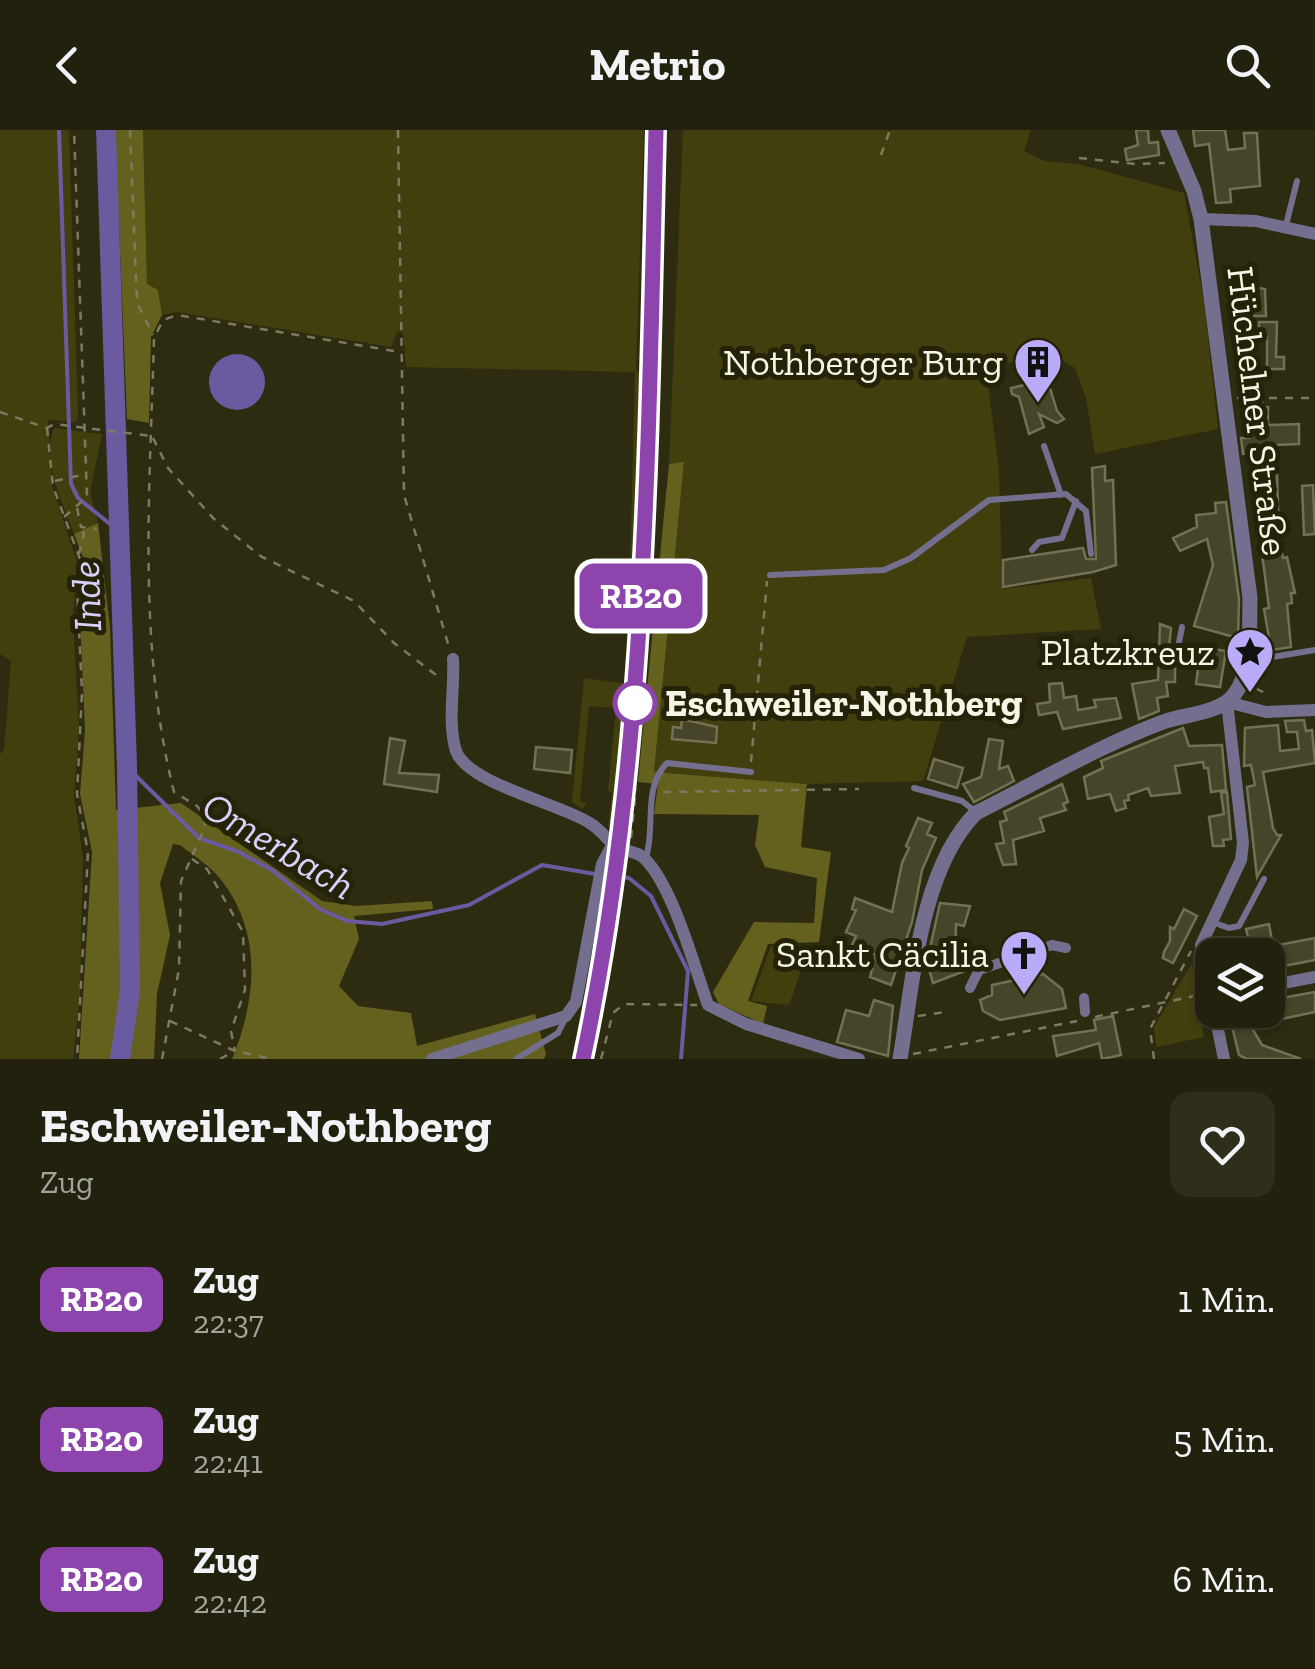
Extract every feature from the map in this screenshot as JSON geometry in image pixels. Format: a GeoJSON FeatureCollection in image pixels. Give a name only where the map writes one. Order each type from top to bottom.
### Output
{"type":"FeatureCollection","features":[{"type":"Feature","properties":{"kind":"street","name":"Hüchelner Straße"},"geometry":{"type":"LineString","coordinates":[[1168,130],[1194,191],[1201,219],[1250,598],[1247,657],[1240,684],[1227,702]]}},
{"type":"Feature","properties":{"kind":"street"},"geometry":{"type":"LineString","coordinates":[[1201,219],[1286,225],[1315,234]]}},
{"type":"Feature","properties":{"kind":"street"},"geometry":{"type":"LineString","coordinates":[[432,1059],[566,1016],[576,1002],[599,890],[614,853],[606,832],[557,805],[485,778],[467,767],[457,752],[452,718],[453,659]]}},
{"type":"Feature","properties":{"kind":"street"},"geometry":{"type":"LineString","coordinates":[[1204,938],[1243,851],[1227,702]]}},
{"type":"Feature","properties":{"kind":"street"},"geometry":{"type":"LineString","coordinates":[[900,1057],[935,883],[952,841],[976,813],[1116,742],[1227,702],[1252,710],[1315,710]]}},
{"type":"Feature","properties":{"kind":"street"},"geometry":{"type":"LineString","coordinates":[[614,853],[645,859],[678,919],[708,1005],[746,1024],[842,1057],[859,1059]]}},
{"type":"Feature","properties":{"kind":"street"},"geometry":{"type":"LineString","coordinates":[[970,988],[979,970],[1052,944],[1066,948]]}},
{"type":"Feature","properties":{"kind":"street"},"geometry":{"type":"LineString","coordinates":[[1285,983],[1315,977]]}},
{"type":"Feature","properties":{"kind":"street"},"geometry":{"type":"LineString","coordinates":[[1084,998],[1085,1016]]}},
{"type":"Feature","properties":{"kind":"street"},"geometry":{"type":"LineString","coordinates":[[1218,1028],[1224,1059]]}},
{"type":"Feature","properties":{"kind":"lane"},"geometry":{"type":"LineString","coordinates":[[1286,225],[1298,181]]}},
{"type":"Feature","properties":{"kind":"lane"},"geometry":{"type":"LineString","coordinates":[[1044,446],[1061,494]]}},
{"type":"Feature","properties":{"kind":"lane"},"geometry":{"type":"LineString","coordinates":[[770,576],[884,570],[911,558],[989,500],[1061,494],[1076,500],[1086,510],[1090,554]]}},
{"type":"Feature","properties":{"kind":"lane"},"geometry":{"type":"LineString","coordinates":[[1032,550],[1039,542],[1062,538],[1076,500]]}},
{"type":"Feature","properties":{"kind":"lane"},"geometry":{"type":"LineString","coordinates":[[1176,658],[1182,627]]}},
{"type":"Feature","properties":{"kind":"lane"},"geometry":{"type":"LineString","coordinates":[[1247,657],[1315,650]]}},
{"type":"Feature","properties":{"kind":"lane"},"geometry":{"type":"LineString","coordinates":[[645,859],[655,778],[666,763],[750,772]]}},
{"type":"Feature","properties":{"kind":"lane"},"geometry":{"type":"LineString","coordinates":[[914,788],[962,801],[976,813]]}},
{"type":"Feature","properties":{"kind":"lane"},"geometry":{"type":"LineString","coordinates":[[1211,922],[1229,928],[1239,926],[1264,879]]}},
{"type":"Feature","properties":{"kind":"lane"},"geometry":{"type":"LineString","coordinates":[[516,1059],[558,1033],[566,1016]]}},
{"type":"Feature","properties":{"kind":"path"},"geometry":{"type":"LineString","coordinates":[[64,517],[86,498],[74,130]]}},
{"type":"Feature","properties":{"kind":"path"},"geometry":{"type":"LineString","coordinates":[[130,130],[137,303],[154,338]]}},
{"type":"Feature","properties":{"kind":"path"},"geometry":{"type":"LineString","coordinates":[[398,130],[404,495],[453,659]]}},
{"type":"Feature","properties":{"kind":"path"},"geometry":{"type":"LineString","coordinates":[[882,156],[890,130]]}},
{"type":"Feature","properties":{"kind":"path"},"geometry":{"type":"LineString","coordinates":[[1079,158],[1135,164],[1182,162]]}},
{"type":"Feature","properties":{"kind":"path"},"geometry":{"type":"LineString","coordinates":[[162,1059],[180,954],[180,881],[204,827],[204,815],[174,792],[162,745],[149,596],[154,338],[163,320],[177,315],[400,352]]}},
{"type":"Feature","properties":{"kind":"path"},"geometry":{"type":"LineString","coordinates":[[1223,398],[1315,398]]}},
{"type":"Feature","properties":{"kind":"path"},"geometry":{"type":"LineString","coordinates":[[0,412],[46,428],[54,424],[81,426],[152,436]]}},
{"type":"Feature","properties":{"kind":"path"},"geometry":{"type":"LineString","coordinates":[[46,428],[53,482],[79,555]]}},
{"type":"Feature","properties":{"kind":"path"},"geometry":{"type":"LineString","coordinates":[[152,436],[168,468],[214,520],[262,557],[354,601],[394,643],[454,688]]}},
{"type":"Feature","properties":{"kind":"path"},"geometry":{"type":"LineString","coordinates":[[53,482],[83,475]]}},
{"type":"Feature","properties":{"kind":"path"},"geometry":{"type":"LineString","coordinates":[[77,506],[84,534],[79,555],[82,711],[76,794],[88,852],[84,994],[77,1059]]}},
{"type":"Feature","properties":{"kind":"path"},"geometry":{"type":"LineString","coordinates":[[81,527],[95,529],[84,534]]}},
{"type":"Feature","properties":{"kind":"path"},"geometry":{"type":"LineString","coordinates":[[750,772],[766,583],[770,576]]}},
{"type":"Feature","properties":{"kind":"path"},"geometry":{"type":"LineString","coordinates":[[1257,688],[1262,693]]}},
{"type":"Feature","properties":{"kind":"path"},"geometry":{"type":"LineString","coordinates":[[614,853],[636,789]]}},
{"type":"Feature","properties":{"kind":"path"},"geometry":{"type":"LineString","coordinates":[[652,793],[859,789]]}},
{"type":"Feature","properties":{"kind":"path"},"geometry":{"type":"LineString","coordinates":[[191,858],[207,869],[243,932],[245,990],[230,1031],[235,1050]]}},
{"type":"Feature","properties":{"kind":"path"},"geometry":{"type":"LineString","coordinates":[[1154,1059],[1150,1029],[1190,952],[1195,949]]}},
{"type":"Feature","properties":{"kind":"path"},"geometry":{"type":"LineString","coordinates":[[900,1057],[1085,1016],[1195,999]]}},
{"type":"Feature","properties":{"kind":"path"},"geometry":{"type":"LineString","coordinates":[[601,1059],[613,1013],[624,1004],[692,1005]]}},
{"type":"Feature","properties":{"kind":"path"},"geometry":{"type":"LineString","coordinates":[[922,1016],[946,1012]]}},
{"type":"Feature","properties":{"kind":"path"},"geometry":{"type":"LineString","coordinates":[[169,1021],[235,1050],[271,1059]]}},
{"type":"Feature","properties":{"kind":"path"},"geometry":{"type":"LineString","coordinates":[[1065,1023],[1067,1032]]}},
{"type":"Feature","properties":{"kind":"path"},"geometry":{"type":"LineString","coordinates":[[220,1059],[235,1050]]}},
{"type":"Feature","properties":{"kind":"shaded area"},"geometry":{"type":"Polygon","coordinates":[[[0,130],[69,130],[78,415],[76,422],[48,420],[52,486],[77,562],[73,619],[79,730],[74,795],[83,858],[80,994],[73,1059],[0,1059],[0,754],[4,750],[11,661],[0,654],[0,130]]]}},
{"type":"Feature","properties":{"kind":"shaded area"},"geometry":{"type":"Polygon","coordinates":[[[115,130],[143,130],[147,284],[158,290],[162,315],[151,337],[149,423],[127,419],[115,130]]]}},
{"type":"Feature","properties":{"kind":"shaded area"},"geometry":{"type":"Polygon","coordinates":[[[143,130],[644,130],[636,371],[644,372],[630,685],[615,830],[608,826],[612,792],[608,791],[616,708],[589,706],[580,801],[587,803],[582,809],[572,802],[584,678],[627,684],[635,372],[406,367],[403,333],[397,332],[391,347],[177,312],[162,315],[158,290],[147,285],[143,130]]]}},
{"type":"Feature","properties":{"kind":"shaded area"},"geometry":{"type":"Polygon","coordinates":[[[683,130],[1031,130],[1024,151],[1045,161],[1078,164],[1184,193],[1204,301],[1218,429],[1095,454],[1086,398],[1075,368],[1048,351],[986,370],[999,469],[1002,589],[1091,578],[1101,629],[967,637],[923,781],[807,784],[654,772],[684,463],[669,464],[683,130]]]}},
{"type":"Feature","properties":{"kind":"shaded area"},"geometry":{"type":"Polygon","coordinates":[[[237,354],[257,362],[265,382],[257,402],[237,410],[217,402],[209,382],[217,362],[237,354]]]}},
{"type":"Feature","properties":{"kind":"shaded area"},"geometry":{"type":"Polygon","coordinates":[[[54,428],[102,434],[90,492],[98,523],[74,534],[52,468],[54,428]]]}},
{"type":"Feature","properties":{"kind":"shaded area"},"geometry":{"type":"Polygon","coordinates":[[[684,462],[654,772],[807,784],[801,847],[831,852],[819,942],[768,944],[748,1001],[767,1006],[763,1024],[719,1004],[713,992],[754,922],[814,923],[817,878],[765,867],[755,845],[759,815],[654,814],[658,784],[638,782],[669,464],[684,462]]]}},
{"type":"Feature","properties":{"kind":"shaded area"},"geometry":{"type":"Polygon","coordinates":[[[98,523],[110,628],[116,810],[181,803],[322,901],[356,906],[432,901],[433,909],[354,916],[359,939],[339,986],[358,1006],[411,1013],[417,1046],[535,1014],[544,1059],[232,1059],[250,991],[250,945],[244,923],[218,876],[180,845],[173,844],[160,883],[170,935],[157,994],[154,1059],[79,1059],[92,852],[80,794],[85,731],[80,617],[85,562],[74,534],[98,523]]]}},
{"type":"Feature","properties":{"kind":"shaded area"},"geometry":{"type":"Polygon","coordinates":[[[810,945],[789,1005],[751,1001],[771,946],[810,945]]]}},
{"type":"Feature","properties":{"kind":"shaded area"},"geometry":{"type":"Polygon","coordinates":[[[1192,963],[1195,1028],[1203,1028],[1204,1037],[1156,1047],[1154,1027],[1192,963]]]}},
{"type":"Feature","properties":{"kind":"building"},"geometry":{"type":"Polygon","coordinates":[[[1136,130],[1148,130],[1149,143],[1158,142],[1159,155],[1127,160],[1125,149],[1138,145],[1136,130]]]}},
{"type":"Feature","properties":{"kind":"building"},"geometry":{"type":"Polygon","coordinates":[[[1193,130],[1225,130],[1228,150],[1245,148],[1244,133],[1257,133],[1260,186],[1230,189],[1231,202],[1216,203],[1209,144],[1195,146],[1193,130]]]}},
{"type":"Feature","properties":{"kind":"building"},"geometry":{"type":"Polygon","coordinates":[[[1241,281],[1252,281],[1252,287],[1265,289],[1266,316],[1241,316],[1241,281]]]}},
{"type":"Feature","properties":{"kind":"building"},"geometry":{"type":"Polygon","coordinates":[[[1259,322],[1277,322],[1276,357],[1284,357],[1284,369],[1267,369],[1267,337],[1259,337],[1259,322]]]}},
{"type":"Feature","properties":{"kind":"building","name":"Nothberger Burg"},"geometry":{"type":"Polygon","coordinates":[[[1046,375],[1057,411],[1064,419],[1057,423],[1039,414],[1044,427],[1029,434],[1019,397],[1012,394],[1011,388],[1038,382],[1046,375]]]}},
{"type":"Feature","properties":{"kind":"building"},"geometry":{"type":"Polygon","coordinates":[[[1244,379],[1262,379],[1262,407],[1268,407],[1268,425],[1299,424],[1299,444],[1276,445],[1279,535],[1295,593],[1291,593],[1292,603],[1287,604],[1291,647],[1271,650],[1255,498],[1264,497],[1261,453],[1243,454],[1241,438],[1249,438],[1249,394],[1244,392],[1244,379]]]}},
{"type":"Feature","properties":{"kind":"building"},"geometry":{"type":"Polygon","coordinates":[[[1105,466],[1105,481],[1113,480],[1116,565],[1003,587],[1003,560],[1083,548],[1086,559],[1096,559],[1092,468],[1105,466]]]}},
{"type":"Feature","properties":{"kind":"building"},"geometry":{"type":"Polygon","coordinates":[[[1313,485],[1315,534],[1304,535],[1302,486],[1313,485]]]}},
{"type":"Feature","properties":{"kind":"building"},"geometry":{"type":"Polygon","coordinates":[[[1226,502],[1239,599],[1238,638],[1194,626],[1213,565],[1207,539],[1180,551],[1173,538],[1197,527],[1196,515],[1216,513],[1215,503],[1226,502]]]}},
{"type":"Feature","properties":{"kind":"building"},"geometry":{"type":"Polygon","coordinates":[[[1160,624],[1171,628],[1167,667],[1175,668],[1175,682],[1166,682],[1168,696],[1157,698],[1159,711],[1139,719],[1132,684],[1158,680],[1160,624]]]}},
{"type":"Feature","properties":{"kind":"building"},"geometry":{"type":"Polygon","coordinates":[[[1201,647],[1226,651],[1220,687],[1196,684],[1201,647]]]}},
{"type":"Feature","properties":{"kind":"building"},"geometry":{"type":"Polygon","coordinates":[[[1062,683],[1064,698],[1076,696],[1078,710],[1096,707],[1094,700],[1116,698],[1121,718],[1063,729],[1057,712],[1039,715],[1037,704],[1050,702],[1049,684],[1062,683]]]}},
{"type":"Feature","properties":{"kind":"building"},"geometry":{"type":"Polygon","coordinates":[[[682,719],[717,727],[716,743],[672,739],[673,727],[681,728],[682,719]]]}},
{"type":"Feature","properties":{"kind":"building"},"geometry":{"type":"Polygon","coordinates":[[[1304,720],[1306,731],[1312,730],[1315,763],[1263,772],[1273,828],[1281,835],[1257,877],[1247,787],[1255,785],[1251,765],[1244,766],[1245,728],[1278,725],[1280,751],[1299,749],[1297,732],[1287,732],[1285,721],[1304,720]]]}},
{"type":"Feature","properties":{"kind":"building"},"geometry":{"type":"Polygon","coordinates":[[[1183,728],[1189,746],[1222,745],[1226,790],[1211,792],[1208,768],[1204,768],[1203,762],[1175,766],[1180,793],[1151,796],[1148,788],[1128,795],[1129,800],[1124,801],[1126,808],[1116,811],[1110,794],[1088,799],[1084,777],[1103,768],[1101,761],[1183,728]]]}},
{"type":"Feature","properties":{"kind":"building"},"geometry":{"type":"Polygon","coordinates":[[[390,738],[405,741],[399,773],[439,775],[437,792],[384,784],[390,738]]]}},
{"type":"Feature","properties":{"kind":"building"},"geometry":{"type":"Polygon","coordinates":[[[989,739],[1003,741],[999,769],[1008,766],[1014,781],[974,802],[963,784],[981,777],[989,739]]]}},
{"type":"Feature","properties":{"kind":"building"},"geometry":{"type":"Polygon","coordinates":[[[536,747],[572,750],[570,773],[534,769],[536,747]]]}},
{"type":"Feature","properties":{"kind":"building"},"geometry":{"type":"Polygon","coordinates":[[[934,759],[963,768],[957,788],[928,779],[934,759]]]}},
{"type":"Feature","properties":{"kind":"building"},"geometry":{"type":"Polygon","coordinates":[[[1062,784],[1068,802],[1063,804],[1066,810],[1040,818],[1044,831],[1013,840],[1016,864],[1003,865],[996,844],[1004,843],[1000,822],[1007,820],[1004,812],[1062,784]]]}},
{"type":"Feature","properties":{"kind":"building"},"geometry":{"type":"Polygon","coordinates":[[[1227,792],[1231,839],[1223,840],[1224,846],[1213,846],[1209,817],[1224,814],[1221,793],[1227,792]]]}},
{"type":"Feature","properties":{"kind":"building"},"geometry":{"type":"Polygon","coordinates":[[[918,818],[932,823],[927,834],[936,838],[922,870],[912,922],[891,985],[870,977],[876,955],[852,945],[856,936],[846,932],[856,910],[852,909],[855,898],[892,912],[909,848],[906,846],[918,818]]]}},
{"type":"Feature","properties":{"kind":"building"},"geometry":{"type":"Polygon","coordinates":[[[940,903],[970,906],[964,926],[956,924],[955,961],[977,953],[980,961],[970,969],[933,983],[927,962],[940,903]]]}},
{"type":"Feature","properties":{"kind":"building"},"geometry":{"type":"Polygon","coordinates":[[[1184,909],[1197,916],[1173,963],[1163,958],[1164,952],[1170,941],[1170,927],[1174,929],[1184,909]]]}},
{"type":"Feature","properties":{"kind":"building"},"geometry":{"type":"Polygon","coordinates":[[[1269,924],[1272,938],[1248,938],[1246,929],[1269,924]]]}},
{"type":"Feature","properties":{"kind":"building"},"geometry":{"type":"Polygon","coordinates":[[[1315,938],[1315,960],[1285,966],[1285,944],[1315,938]]]}},
{"type":"Feature","properties":{"kind":"building","name":"Sankt Cäcilia"},"geometry":{"type":"Polygon","coordinates":[[[1043,974],[1062,989],[1066,1008],[1000,1020],[983,1011],[980,1000],[992,995],[992,985],[1043,974]]]}},
{"type":"Feature","properties":{"kind":"building"},"geometry":{"type":"Polygon","coordinates":[[[1315,992],[1315,1012],[1285,1018],[1285,997],[1315,992]]]}},
{"type":"Feature","properties":{"kind":"building"},"geometry":{"type":"Polygon","coordinates":[[[874,1000],[893,1006],[888,1056],[837,1042],[846,1010],[869,1016],[874,1000]]]}},
{"type":"Feature","properties":{"kind":"building"},"geometry":{"type":"Polygon","coordinates":[[[1113,1016],[1121,1055],[1102,1059],[1099,1043],[1057,1056],[1053,1036],[1096,1030],[1094,1020],[1113,1016]]]}},
{"type":"Feature","properties":{"kind":"building"},"geometry":{"type":"Polygon","coordinates":[[[1232,1028],[1252,1028],[1262,1045],[1301,1059],[1247,1059],[1239,1055],[1232,1028]]]}},
{"type":"Feature","properties":{"kind":"waterway"},"geometry":{"type":"LineString","coordinates":[[59,130],[71,484],[78,498],[121,533]]}},
{"type":"Feature","properties":{"kind":"waterway","name":"Inde"},"geometry":{"type":"LineString","coordinates":[[106,130],[127,767],[130,991],[120,1059]]}},
{"type":"Feature","properties":{"kind":"waterway","name":"Omerbach"},"geometry":{"type":"LineString","coordinates":[[127,767],[199,838],[239,852],[272,870],[320,909],[347,921],[382,924],[469,905],[542,865],[595,874]]}},
{"type":"Feature","properties":{"kind":"waterway","name":"Omerbach"},"geometry":{"type":"LineString","coordinates":[[604,875],[629,878],[651,896],[688,971],[681,1059]]}},
{"type":"Feature","properties":{"kind":"railway"},"geometry":{"type":"LineString","coordinates":[[584,1059],[605,944],[632,712],[646,480],[657,130]]}},
{"type":"Feature","properties":{"kind":"train","name":"RB20"},"geometry":{"type":"LineString","coordinates":[[583,1059],[617,863],[635,703],[656,130]]}},
{"type":"Feature","properties":{"kind":"place","name":"Nothberger Burg"},"geometry":{"type":"Point","coordinates":[1038,404]}},
{"type":"Feature","properties":{"kind":"place","name":"Platzkreuz"},"geometry":{"type":"Point","coordinates":[1250,694]}},
{"type":"Feature","properties":{"kind":"place","name":"Eschweiler-Nothberg"},"geometry":{"type":"Point","coordinates":[635,703]}},
{"type":"Feature","properties":{"kind":"place","name":"Sankt Cäcilia"},"geometry":{"type":"Point","coordinates":[1024,996]}}]}
